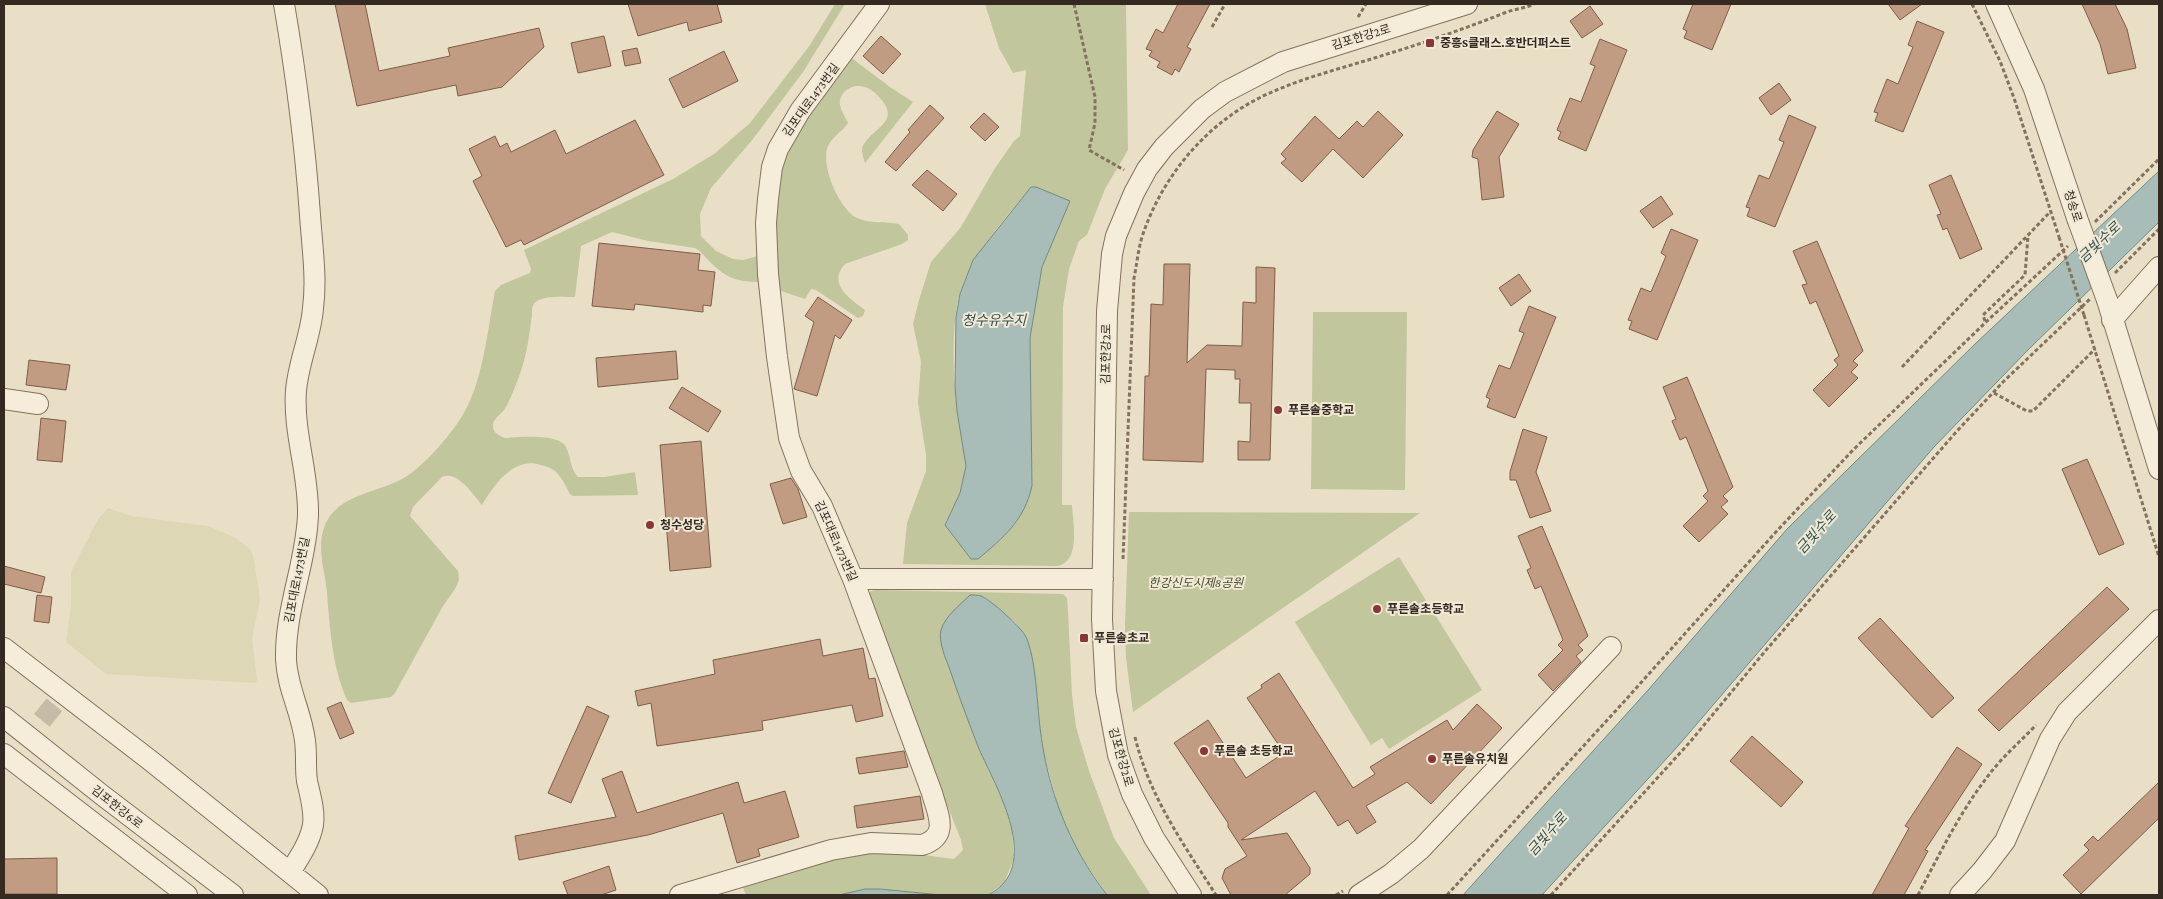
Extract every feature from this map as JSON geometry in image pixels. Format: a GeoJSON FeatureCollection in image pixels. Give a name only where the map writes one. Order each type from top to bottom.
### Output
{"type":"FeatureCollection","features":[{"type":"Feature","properties":{"kind":"street","name":"김포대로1473번길"},"geometry":{"type":"LineString","coordinates":[[284,4],[297,81],[306,155],[315,281],[311,322],[296,390],[298,430],[308,512],[307,532],[292,597],[286,660],[290,691],[305,741],[305,766],[313,806],[313,824],[308,842],[290,872]]}},
{"type":"Feature","properties":{"kind":"street","name":"김포대로1473번길"},"geometry":{"type":"LineString","coordinates":[[680,895],[831,850],[871,843],[922,845],[930,843],[937,837],[940,830],[940,820],[932,794],[853,579],[822,506],[801,471],[789,438],[768,274],[766,224],[772,167],[785,134],[880,4]]}},
{"type":"Feature","properties":{"kind":"street","name":"김포한강2로"},"geometry":{"type":"LineString","coordinates":[[1191,895],[1154,838],[1132,794],[1118,755],[1106,690],[1102,580],[1107,312],[1112,254],[1124,214],[1148,169],[1164,147],[1202,109],[1225,92],[1256,74],[1291,60],[1467,4]]}},
{"type":"Feature","properties":{"kind":"street","name":"청송로"},"geometry":{"type":"LineString","coordinates":[[1996,4],[2034,89],[2084,222],[2100,298],[2112,320],[2159,469]]}},
{"type":"Feature","properties":{"kind":"street"},"geometry":{"type":"LineString","coordinates":[[2112,320],[2159,267]]}},
{"type":"Feature","properties":{"kind":"street"},"geometry":{"type":"LineString","coordinates":[[4,399],[38,404]]}},
{"type":"Feature","properties":{"kind":"street"},"geometry":{"type":"LineString","coordinates":[[853,579],[1102,580]]}},
{"type":"Feature","properties":{"kind":"street"},"geometry":{"type":"LineString","coordinates":[[1960,895],[1982,871],[2005,841],[2050,739],[2067,712],[2159,620]]}},
{"type":"Feature","properties":{"kind":"street"},"geometry":{"type":"LineString","coordinates":[[1359,895],[1391,874],[1422,849],[1611,647]]}},
{"type":"Feature","properties":{"kind":"street"},"geometry":{"type":"LineString","coordinates":[[4,648],[151,761],[318,895]]}},
{"type":"Feature","properties":{"kind":"street","name":"김포한강6로"},"geometry":{"type":"LineString","coordinates":[[4,717],[233,895]]}},
{"type":"Feature","properties":{"kind":"street"},"geometry":{"type":"LineString","coordinates":[[4,754],[187,895]]}},
{"type":"Feature","properties":{"kind":"path"},"geometry":{"type":"LineString","coordinates":[[1074,4],[1095,97],[1095,123],[1089,150],[1124,170]]}},
{"type":"Feature","properties":{"kind":"path"},"geometry":{"type":"LineString","coordinates":[[1212,27],[1224,4]]}},
{"type":"Feature","properties":{"kind":"path"},"geometry":{"type":"LineString","coordinates":[[1358,17],[1366,4]]}},
{"type":"Feature","properties":{"kind":"path"},"geometry":{"type":"LineString","coordinates":[[1123,561],[1134,278],[1142,238],[1160,198],[1181,163],[1219,123],[1252,101],[1306,78],[1402,50],[1534,4]]}},
{"type":"Feature","properties":{"kind":"path"},"geometry":{"type":"LineString","coordinates":[[1972,4],[2009,83],[2052,211],[2159,557]]}},
{"type":"Feature","properties":{"kind":"path"},"geometry":{"type":"LineString","coordinates":[[2084,222],[2159,160]]}},
{"type":"Feature","properties":{"kind":"path"},"geometry":{"type":"LineString","coordinates":[[1902,366],[2052,211]]}},
{"type":"Feature","properties":{"kind":"path"},"geometry":{"type":"LineString","coordinates":[[2112,276],[2159,229]]}},
{"type":"Feature","properties":{"kind":"path"},"geometry":{"type":"LineString","coordinates":[[1986,322],[1983,315],[2025,275],[2028,236]]}},
{"type":"Feature","properties":{"kind":"path"},"geometry":{"type":"LineString","coordinates":[[1447,895],[1774,534],[1853,450],[2070,244]]}},
{"type":"Feature","properties":{"kind":"path"},"geometry":{"type":"LineString","coordinates":[[1551,895],[1690,742],[1767,649],[1957,431],[1994,393],[2100,298]]}},
{"type":"Feature","properties":{"kind":"path"},"geometry":{"type":"LineString","coordinates":[[1994,393],[2027,411],[2032,411],[2095,349]]}},
{"type":"Feature","properties":{"kind":"path"},"geometry":{"type":"LineString","coordinates":[[1133,731],[1140,758],[1154,793],[1168,820],[1216,895]]}},
{"type":"Feature","properties":{"kind":"shaded area"},"geometry":{"type":"Polygon","coordinates":[[[108,508],[131,516],[208,526],[236,538],[250,549],[253,555],[260,601],[252,638],[257,681],[255,683],[106,674],[66,642],[71,606],[71,572],[98,519],[108,508]]]}},
{"type":"Feature","properties":{"kind":"green space"},"geometry":{"type":"Polygon","coordinates":[[[835,4],[845,4],[803,72],[753,139],[711,188],[700,214],[701,236],[716,251],[733,259],[743,260],[758,256],[761,282],[739,280],[727,276],[695,248],[648,241],[612,232],[581,246],[575,297],[546,298],[535,302],[533,305],[523,365],[506,407],[494,421],[495,432],[505,438],[538,437],[562,443],[568,451],[573,470],[578,477],[605,477],[635,472],[638,495],[573,496],[555,471],[545,466],[531,463],[514,468],[506,474],[492,489],[482,505],[459,480],[454,477],[442,477],[413,507],[410,516],[458,571],[459,580],[395,693],[391,697],[351,703],[347,700],[342,687],[335,661],[321,550],[322,533],[331,514],[350,500],[397,482],[407,476],[428,458],[454,428],[474,392],[483,358],[495,291],[501,285],[530,273],[531,269],[524,250],[673,179],[714,154],[750,123],[810,45],[835,4]]]}},
{"type":"Feature","properties":{"kind":"green space"},"geometry":{"type":"Polygon","coordinates":[[[985,4],[1126,4],[1128,150],[1105,189],[1087,235],[1079,241],[1069,269],[1063,307],[1062,505],[1072,505],[1073,550],[1065,563],[1057,566],[903,564],[907,523],[926,471],[926,455],[918,403],[921,362],[913,324],[919,300],[931,262],[961,227],[995,168],[1014,141],[1020,136],[1026,70],[1013,73],[999,48],[985,4]],[[1027,192],[980,252],[972,265],[957,305],[954,335],[954,368],[957,411],[965,454],[966,471],[962,490],[946,521],[978,559],[1016,523],[1032,486],[1030,338],[1042,267],[1058,227],[1027,192]]]}},
{"type":"Feature","properties":{"kind":"green space"},"geometry":{"type":"Polygon","coordinates":[[[849,56],[913,102],[865,163],[862,148],[868,138],[884,123],[888,112],[879,97],[868,88],[855,86],[848,89],[842,94],[840,105],[848,123],[828,146],[826,154],[829,175],[838,196],[850,213],[857,218],[867,221],[899,224],[908,235],[908,240],[902,244],[845,264],[840,271],[839,284],[847,296],[865,310],[863,316],[858,318],[816,290],[811,289],[805,299],[775,289],[772,231],[783,151],[849,56]]]}},
{"type":"Feature","properties":{"kind":"green space"},"geometry":{"type":"Polygon","coordinates":[[[1313,312],[1407,312],[1405,490],[1311,489],[1313,312]]]}},
{"type":"Feature","properties":{"kind":"green space","name":"한강신도시제8공원"},"geometry":{"type":"Polygon","coordinates":[[[1129,512],[1420,513],[1133,712],[1126,658],[1125,624],[1129,512]]]}},
{"type":"Feature","properties":{"kind":"green space"},"geometry":{"type":"Polygon","coordinates":[[[1399,557],[1482,690],[1389,749],[1382,738],[1371,745],[1295,622],[1399,557]]]}},
{"type":"Feature","properties":{"kind":"green space"},"geometry":{"type":"Polygon","coordinates":[[[871,591],[1063,594],[1067,598],[1072,695],[1076,727],[1089,771],[1114,838],[1151,895],[1107,895],[1072,843],[1060,813],[1043,751],[1029,647],[1016,623],[981,596],[970,595],[944,653],[979,748],[1004,804],[1012,831],[1014,859],[1004,883],[988,895],[941,895],[865,889],[839,895],[746,895],[742,885],[848,854],[894,851],[954,859],[963,850],[961,840],[894,671],[867,596],[871,591]]]}},
{"type":"Feature","properties":{"kind":"water","name":"금빛수로"},"geometry":{"type":"Polygon","coordinates":[[[2159,171],[2159,222],[2029,349],[1934,447],[1678,746],[1542,895],[1463,895],[1649,689],[1787,529],[1975,344],[2159,171]]]}},
{"type":"Feature","properties":{"kind":"water","name":"청수유수지"},"geometry":{"type":"Polygon","coordinates":[[[1031,187],[1036,187],[1070,201],[1042,267],[1030,338],[1032,486],[1024,509],[1012,527],[978,559],[971,559],[945,525],[960,493],[966,466],[955,387],[956,317],[960,294],[973,260],[1031,187]]]}},
{"type":"Feature","properties":{"kind":"water"},"geometry":{"type":"Polygon","coordinates":[[[970,595],[981,596],[992,603],[1026,637],[1034,669],[1043,750],[1054,794],[1081,857],[1107,895],[988,895],[1004,882],[1013,866],[1014,847],[1011,826],[968,720],[941,645],[940,635],[946,620],[970,595]]]}},
{"type":"Feature","properties":{"kind":"water"},"geometry":{"type":"Polygon","coordinates":[[[865,889],[880,889],[941,895],[839,895],[865,889]]]}},
{"type":"Feature","properties":{"kind":"building"},"geometry":{"type":"Polygon","coordinates":[[[335,4],[365,4],[379,71],[450,56],[448,48],[539,28],[544,47],[502,87],[458,96],[456,85],[357,106],[335,4]]]}},
{"type":"Feature","properties":{"kind":"building"},"geometry":{"type":"Polygon","coordinates":[[[628,4],[717,4],[722,22],[689,31],[687,22],[638,36],[628,4]]]}},
{"type":"Feature","properties":{"kind":"building"},"geometry":{"type":"Polygon","coordinates":[[[1178,4],[1210,4],[1187,47],[1191,49],[1179,72],[1175,69],[1172,75],[1157,67],[1160,62],[1149,56],[1152,51],[1146,49],[1156,29],[1163,33],[1178,4]]]}},
{"type":"Feature","properties":{"kind":"building"},"geometry":{"type":"Polygon","coordinates":[[[1693,4],[1731,4],[1712,50],[1684,38],[1687,31],[1683,29],[1693,4]]]}},
{"type":"Feature","properties":{"kind":"building"},"geometry":{"type":"Polygon","coordinates":[[[1888,4],[1922,4],[1900,20],[1888,4]]]}},
{"type":"Feature","properties":{"kind":"building"},"geometry":{"type":"Polygon","coordinates":[[[2082,4],[2115,4],[2127,29],[2136,68],[2108,74],[2100,44],[2082,4]]]}},
{"type":"Feature","properties":{"kind":"building"},"geometry":{"type":"Polygon","coordinates":[[[1590,6],[1603,24],[1582,38],[1570,21],[1590,6]]]}},
{"type":"Feature","properties":{"kind":"building"},"geometry":{"type":"Polygon","coordinates":[[[1917,21],[1944,32],[1903,132],[1875,121],[1878,113],[1874,112],[1887,79],[1898,84],[1913,47],[1908,45],[1917,21]]]}},
{"type":"Feature","properties":{"kind":"building"},"geometry":{"type":"Polygon","coordinates":[[[604,36],[611,66],[578,73],[571,43],[604,36]]]}},
{"type":"Feature","properties":{"kind":"building"},"geometry":{"type":"Polygon","coordinates":[[[881,36],[901,54],[883,74],[863,56],[881,36]]]}},
{"type":"Feature","properties":{"kind":"building"},"geometry":{"type":"Polygon","coordinates":[[[1600,39],[1627,50],[1586,151],[1558,139],[1561,132],[1557,130],[1570,98],[1581,102],[1595,66],[1590,64],[1600,39]]]}},
{"type":"Feature","properties":{"kind":"building"},"geometry":{"type":"Polygon","coordinates":[[[637,48],[641,63],[625,66],[622,51],[637,48]]]}},
{"type":"Feature","properties":{"kind":"building"},"geometry":{"type":"Polygon","coordinates":[[[724,51],[738,81],[683,108],[669,79],[724,51]]]}},
{"type":"Feature","properties":{"kind":"building"},"geometry":{"type":"Polygon","coordinates":[[[1779,83],[1791,100],[1771,115],[1759,98],[1779,83]]]}},
{"type":"Feature","properties":{"kind":"building"},"geometry":{"type":"Polygon","coordinates":[[[930,105],[944,118],[896,171],[885,162],[910,132],[908,130],[930,105]]]}},
{"type":"Feature","properties":{"kind":"building"},"geometry":{"type":"Polygon","coordinates":[[[1378,111],[1403,135],[1363,178],[1333,149],[1302,182],[1281,163],[1286,159],[1281,154],[1315,116],[1339,139],[1357,121],[1363,127],[1378,111]]]}},
{"type":"Feature","properties":{"kind":"building"},"geometry":{"type":"Polygon","coordinates":[[[1497,111],[1519,124],[1499,157],[1504,197],[1482,200],[1478,159],[1472,157],[1473,150],[1497,111]]]}},
{"type":"Feature","properties":{"kind":"building"},"geometry":{"type":"Polygon","coordinates":[[[984,113],[999,127],[985,141],[970,127],[984,113]]]}},
{"type":"Feature","properties":{"kind":"building"},"geometry":{"type":"Polygon","coordinates":[[[1789,115],[1816,127],[1775,227],[1747,216],[1750,208],[1746,207],[1759,175],[1769,179],[1784,142],[1779,140],[1789,115]]]}},
{"type":"Feature","properties":{"kind":"building"},"geometry":{"type":"Polygon","coordinates":[[[635,120],[664,175],[524,245],[521,240],[506,247],[473,181],[482,176],[469,149],[495,136],[500,147],[507,143],[511,152],[555,130],[566,154],[635,120]]]}},
{"type":"Feature","properties":{"kind":"building"},"geometry":{"type":"Polygon","coordinates":[[[927,170],[957,194],[943,211],[912,185],[927,170]]]}},
{"type":"Feature","properties":{"kind":"building"},"geometry":{"type":"Polygon","coordinates":[[[1951,175],[1982,249],[1960,259],[1947,228],[1943,230],[1937,215],[1941,214],[1929,185],[1951,175]]]}},
{"type":"Feature","properties":{"kind":"building"},"geometry":{"type":"Polygon","coordinates":[[[1661,196],[1673,214],[1653,228],[1640,211],[1661,196]]]}},
{"type":"Feature","properties":{"kind":"building"},"geometry":{"type":"Polygon","coordinates":[[[1671,229],[1698,240],[1657,340],[1629,329],[1632,321],[1628,320],[1641,288],[1651,292],[1666,256],[1661,253],[1671,229]]]}},
{"type":"Feature","properties":{"kind":"building"},"geometry":{"type":"Polygon","coordinates":[[[1817,241],[1863,351],[1853,361],[1858,365],[1851,372],[1858,378],[1829,407],[1813,390],[1838,365],[1834,360],[1839,356],[1816,301],[1810,304],[1802,285],[1807,284],[1793,251],[1817,241]]]}},
{"type":"Feature","properties":{"kind":"building"},"geometry":{"type":"Polygon","coordinates":[[[599,243],[700,254],[698,270],[715,272],[711,306],[703,305],[703,312],[635,304],[634,310],[592,306],[599,243]]]}},
{"type":"Feature","properties":{"kind":"building"},"geometry":{"type":"Polygon","coordinates":[[[1164,264],[1190,264],[1187,363],[1207,345],[1242,346],[1243,302],[1256,303],[1256,267],[1275,268],[1270,460],[1238,460],[1238,441],[1250,442],[1251,403],[1239,403],[1240,379],[1235,379],[1235,370],[1206,369],[1203,462],[1143,460],[1145,376],[1149,376],[1151,304],[1163,305],[1164,264]]]}},
{"type":"Feature","properties":{"kind":"building"},"geometry":{"type":"Polygon","coordinates":[[[1519,274],[1531,291],[1511,306],[1499,288],[1519,274]]]}},
{"type":"Feature","properties":{"kind":"building"},"geometry":{"type":"Polygon","coordinates":[[[818,297],[852,320],[840,339],[835,335],[817,396],[794,389],[814,322],[805,316],[818,297]]]}},
{"type":"Feature","properties":{"kind":"building"},"geometry":{"type":"Polygon","coordinates":[[[1529,306],[1556,317],[1515,418],[1487,407],[1490,399],[1486,397],[1499,365],[1510,369],[1524,333],[1519,331],[1529,306]]]}},
{"type":"Feature","properties":{"kind":"building"},"geometry":{"type":"Polygon","coordinates":[[[676,351],[678,379],[598,387],[596,358],[676,351]]]}},
{"type":"Feature","properties":{"kind":"building"},"geometry":{"type":"Polygon","coordinates":[[[29,360],[70,365],[66,390],[26,385],[29,360]]]}},
{"type":"Feature","properties":{"kind":"building"},"geometry":{"type":"Polygon","coordinates":[[[1687,377],[1733,487],[1723,496],[1728,501],[1721,507],[1728,514],[1699,542],[1683,526],[1708,501],[1703,496],[1708,491],[1686,437],[1680,440],[1672,421],[1676,419],[1663,387],[1687,377]]]}},
{"type":"Feature","properties":{"kind":"building"},"geometry":{"type":"Polygon","coordinates":[[[682,387],[721,411],[708,432],[669,408],[682,387]]]}},
{"type":"Feature","properties":{"kind":"building"},"geometry":{"type":"Polygon","coordinates":[[[41,418],[66,421],[62,462],[37,460],[41,418]]]}},
{"type":"Feature","properties":{"kind":"building"},"geometry":{"type":"Polygon","coordinates":[[[1523,429],[1547,437],[1536,472],[1551,511],[1530,518],[1516,480],[1510,480],[1510,472],[1523,429]]]}},
{"type":"Feature","properties":{"kind":"building"},"geometry":{"type":"Polygon","coordinates":[[[701,441],[711,567],[670,571],[660,445],[701,441]]]}},
{"type":"Feature","properties":{"kind":"building"},"geometry":{"type":"Polygon","coordinates":[[[2087,459],[2124,544],[2099,555],[2062,469],[2087,459]]]}},
{"type":"Feature","properties":{"kind":"building"},"geometry":{"type":"Polygon","coordinates":[[[791,478],[798,489],[807,517],[783,524],[770,484],[791,478]]]}},
{"type":"Feature","properties":{"kind":"building"},"geometry":{"type":"Polygon","coordinates":[[[1542,526],[1588,636],[1578,645],[1583,650],[1576,656],[1581,662],[1553,691],[1538,675],[1563,650],[1558,645],[1563,640],[1541,586],[1535,589],[1527,570],[1531,568],[1518,536],[1542,526]]]}},
{"type":"Feature","properties":{"kind":"building"},"geometry":{"type":"Polygon","coordinates":[[[4,566],[45,577],[41,593],[4,584],[4,566]]]}},
{"type":"Feature","properties":{"kind":"building"},"geometry":{"type":"Polygon","coordinates":[[[2107,587],[2129,609],[1999,731],[1978,710],[2107,587]]]}},
{"type":"Feature","properties":{"kind":"building"},"geometry":{"type":"Polygon","coordinates":[[[37,595],[52,597],[49,623],[34,621],[37,595]]]}},
{"type":"Feature","properties":{"kind":"building"},"geometry":{"type":"Polygon","coordinates":[[[1880,618],[1954,698],[1932,718],[1858,638],[1880,618]]]}},
{"type":"Feature","properties":{"kind":"building"},"geometry":{"type":"Polygon","coordinates":[[[820,639],[823,656],[863,648],[869,679],[875,678],[883,716],[856,722],[852,705],[762,721],[763,730],[657,746],[651,703],[638,706],[635,691],[715,674],[713,660],[820,639]]]}},
{"type":"Feature","properties":{"kind":"building"},"geometry":{"type":"Polygon","coordinates":[[[1279,673],[1353,788],[1375,774],[1370,767],[1447,720],[1453,730],[1477,704],[1502,728],[1431,804],[1407,782],[1366,806],[1376,822],[1357,834],[1348,820],[1338,826],[1315,791],[1241,840],[1287,833],[1310,868],[1310,874],[1285,895],[1231,895],[1222,878],[1225,869],[1247,856],[1228,827],[1228,823],[1174,743],[1208,720],[1246,778],[1284,753],[1247,698],[1262,688],[1261,685],[1279,673]]]}},
{"type":"Feature","properties":{"kind":"building"},"geometry":{"type":"Polygon","coordinates":[[[341,702],[354,733],[340,739],[327,708],[341,702]]]}},
{"type":"Feature","properties":{"kind":"building"},"geometry":{"type":"Polygon","coordinates":[[[587,706],[609,716],[571,803],[548,793],[587,706]]]}},
{"type":"Feature","properties":{"kind":"building"},"geometry":{"type":"Polygon","coordinates":[[[1752,736],[1803,782],[1781,807],[1730,761],[1752,736]]]}},
{"type":"Feature","properties":{"kind":"building"},"geometry":{"type":"Polygon","coordinates":[[[1957,747],[1982,764],[1925,850],[1928,851],[1904,895],[1872,895],[1909,828],[1905,826],[1957,747]]]}},
{"type":"Feature","properties":{"kind":"building"},"geometry":{"type":"Polygon","coordinates":[[[904,751],[908,767],[859,774],[856,758],[904,751]]]}},
{"type":"Feature","properties":{"kind":"building"},"geometry":{"type":"Polygon","coordinates":[[[622,771],[637,813],[738,782],[744,803],[785,791],[799,837],[758,849],[760,856],[737,863],[723,813],[648,835],[519,860],[515,836],[616,817],[602,779],[622,771]]]}},
{"type":"Feature","properties":{"kind":"building"},"geometry":{"type":"Polygon","coordinates":[[[2159,782],[2159,818],[2081,894],[2063,875],[2089,850],[2084,845],[2093,836],[2098,841],[2159,782]]]}},
{"type":"Feature","properties":{"kind":"building"},"geometry":{"type":"Polygon","coordinates":[[[920,796],[924,819],[857,828],[854,806],[920,796]]]}},
{"type":"Feature","properties":{"kind":"building"},"geometry":{"type":"Polygon","coordinates":[[[57,858],[57,894],[4,894],[4,859],[57,858]]]}},
{"type":"Feature","properties":{"kind":"building"},"geometry":{"type":"Polygon","coordinates":[[[609,866],[616,890],[601,895],[568,895],[563,882],[609,866]]]}},
{"type":"Feature","properties":{"kind":"tunnel"},"geometry":{"type":"LineString","coordinates":[[4,767],[64,693]]}},
{"type":"Feature","properties":{"kind":"place","name":"중흥S클래스.호반더퍼스트"},"geometry":{"type":"Point","coordinates":[1430,43]}},
{"type":"Feature","properties":{"kind":"place","name":"푸른솔중학교"},"geometry":{"type":"Point","coordinates":[1278,410]}},
{"type":"Feature","properties":{"kind":"place","name":"청수성당"},"geometry":{"type":"Point","coordinates":[650,525]}},
{"type":"Feature","properties":{"kind":"place","name":"푸른솔초등학교"},"geometry":{"type":"Point","coordinates":[1377,609]}},
{"type":"Feature","properties":{"kind":"place","name":"푸른솔초교"},"geometry":{"type":"Point","coordinates":[1084,638]}},
{"type":"Feature","properties":{"kind":"place","name":"푸른솔 초등학교"},"geometry":{"type":"Point","coordinates":[1204,751]}},
{"type":"Feature","properties":{"kind":"place","name":"푸른솔유치원"},"geometry":{"type":"Point","coordinates":[1432,759]}}]}
